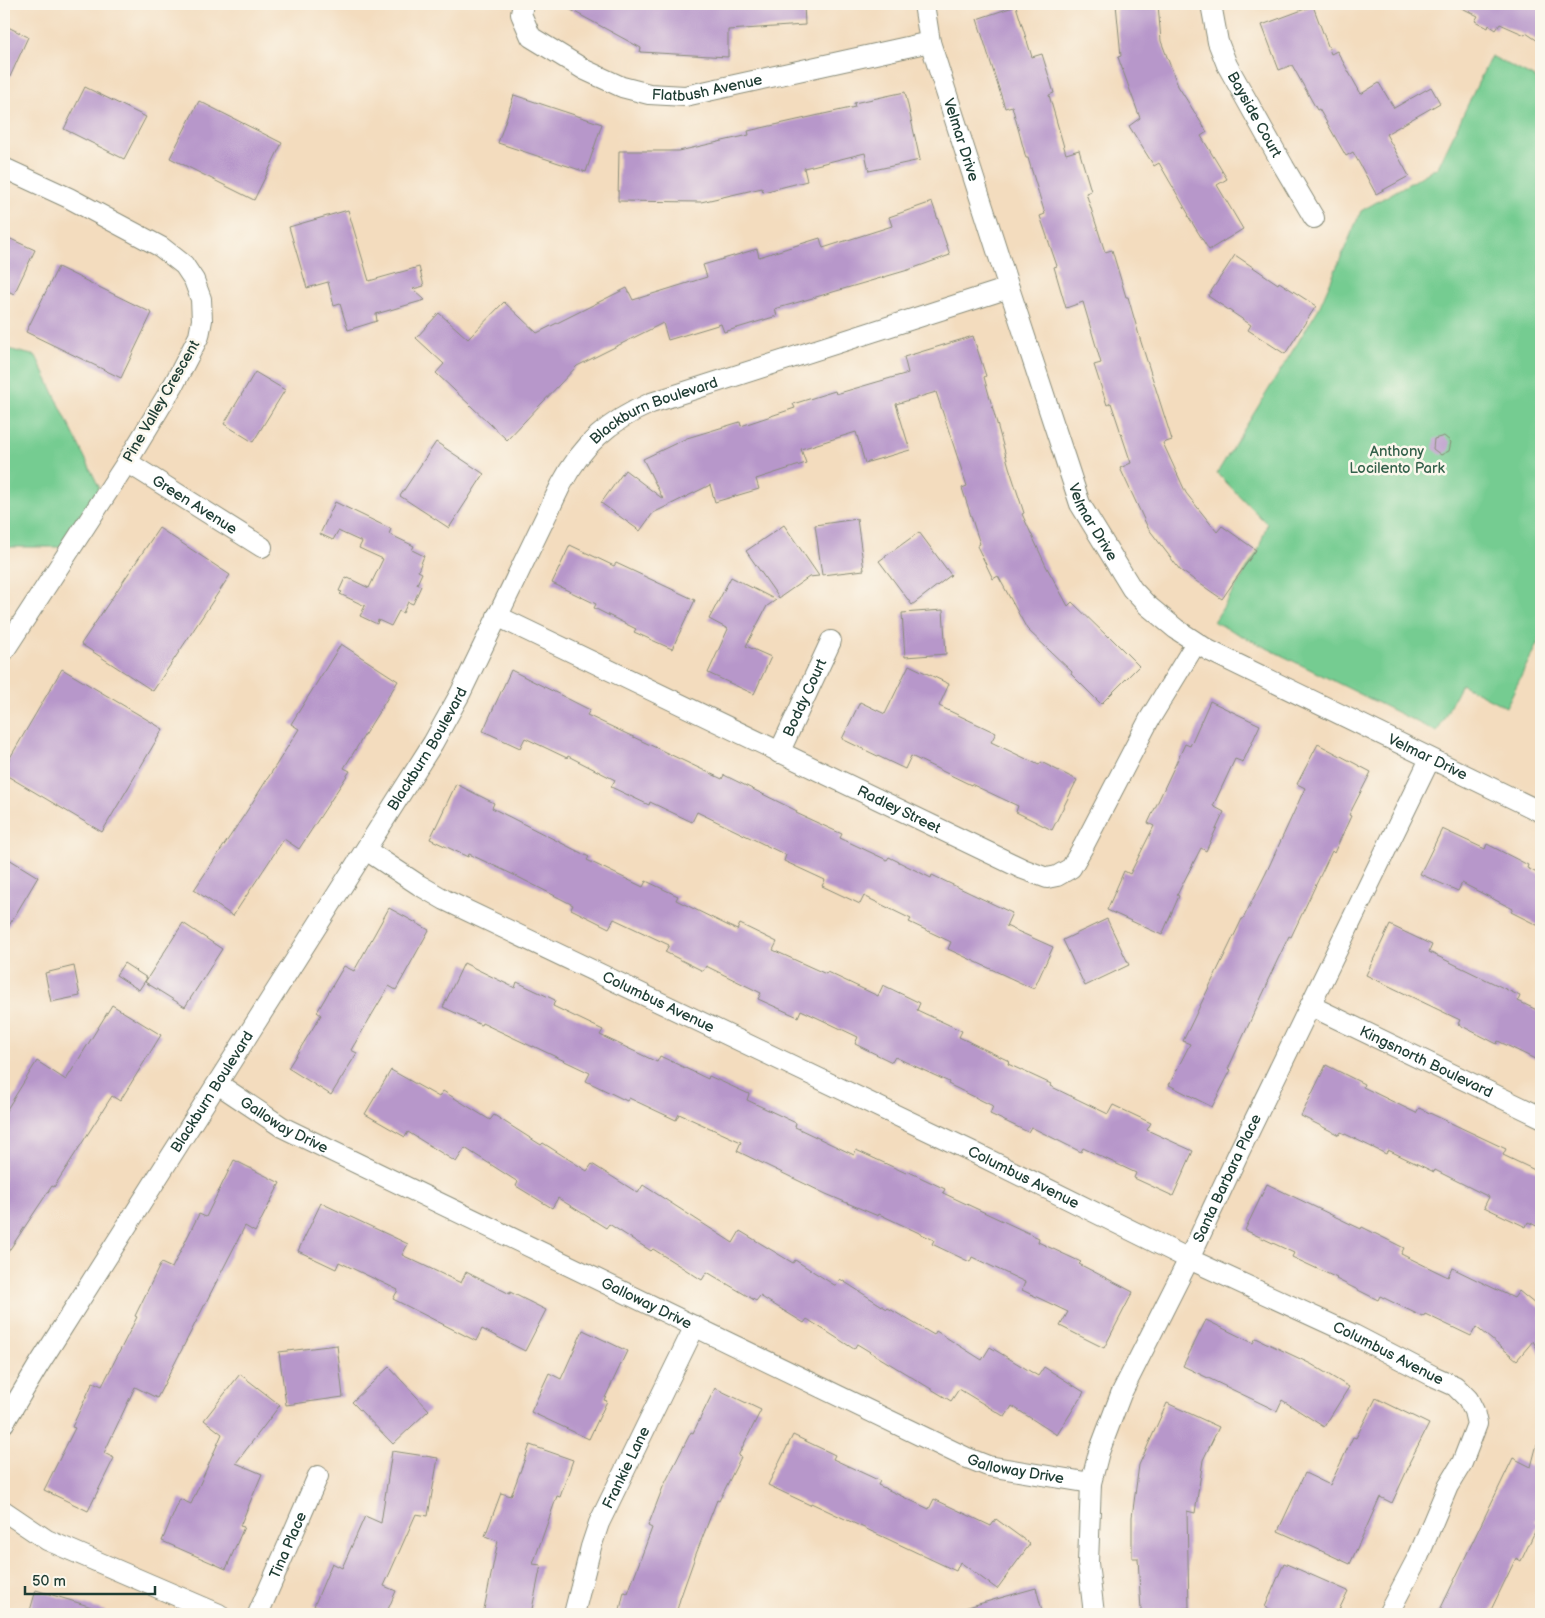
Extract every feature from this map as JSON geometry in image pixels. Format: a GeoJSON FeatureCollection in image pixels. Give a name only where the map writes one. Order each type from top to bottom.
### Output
{"type":"FeatureCollection","features":[{"type":"Feature","properties":{"kind":"street","name":"Flatbush Avenue"},"geometry":{"type":"LineString","coordinates":[[523,4],[521,14],[531,37],[585,70],[622,87],[648,94],[685,96],[930,42]]}},
{"type":"Feature","properties":{"kind":"street","name":"Velmar Drive"},"geometry":{"type":"LineString","coordinates":[[924,4],[930,42],[1080,504],[1132,589],[1148,605],[1196,643],[1236,665],[1541,812]]}},
{"type":"Feature","properties":{"kind":"street","name":"Bayside Court"},"geometry":{"type":"LineString","coordinates":[[1211,4],[1218,42],[1227,65],[1314,218]]}},
{"type":"Feature","properties":{"kind":"street","name":"Pine Valley Crescent"},"geometry":{"type":"LineString","coordinates":[[4,168],[69,198],[161,247],[184,265],[194,280],[201,299],[202,320],[199,336],[174,384],[4,651]]}},
{"type":"Feature","properties":{"kind":"street","name":"Blackburn Boulevard"},"geometry":{"type":"LineString","coordinates":[[4,1422],[366,850],[446,720],[464,688],[497,616],[570,468],[593,439],[626,415],[651,403],[1009,288]]}},
{"type":"Feature","properties":{"kind":"street","name":"Green Avenue"},"geometry":{"type":"LineString","coordinates":[[126,462],[262,547]]}},
{"type":"Feature","properties":{"kind":"street","name":"Radley Street"},"geometry":{"type":"LineString","coordinates":[[497,616],[779,753],[1023,869],[1048,878],[1071,868],[1149,720],[1196,643]]}},
{"type":"Feature","properties":{"kind":"street","name":"Boddy Court"},"geometry":{"type":"LineString","coordinates":[[779,753],[831,641]]}},
{"type":"Feature","properties":{"kind":"street","name":"Santa Barbara Place"},"geometry":{"type":"LineString","coordinates":[[1094,1614],[1088,1563],[1091,1484],[1099,1452],[1121,1394],[1430,759]]}},
{"type":"Feature","properties":{"kind":"street","name":"Columbus Avenue"},"geometry":{"type":"LineString","coordinates":[[366,850],[419,886],[446,900],[971,1151],[1188,1259],[1354,1334],[1455,1386],[1468,1398],[1477,1424],[1462,1463],[1448,1486],[1419,1555],[1388,1614]]}},
{"type":"Feature","properties":{"kind":"street","name":"Kingsnorth Boulevard"},"geometry":{"type":"LineString","coordinates":[[1310,1006],[1541,1117]]}},
{"type":"Feature","properties":{"kind":"street","name":"Galloway Drive"},"geometry":{"type":"LineString","coordinates":[[218,1084],[282,1127],[965,1457],[996,1468],[1091,1484]]}},
{"type":"Feature","properties":{"kind":"street","name":"Frankie Lane"},"geometry":{"type":"LineString","coordinates":[[574,1614],[599,1523],[695,1326]]}},
{"type":"Feature","properties":{"kind":"street","name":"Tina Place"},"geometry":{"type":"LineString","coordinates":[[258,1614],[318,1476]]}},
{"type":"Feature","properties":{"kind":"street"},"geometry":{"type":"LineString","coordinates":[[4,1511],[60,1547],[219,1614]]}},
{"type":"Feature","properties":{"kind":"green space","name":"Anthony Locilento Park"},"geometry":{"type":"Polygon","coordinates":[[[1491,56],[1541,81],[1541,636],[1506,707],[1461,684],[1437,732],[1214,622],[1258,551],[1267,524],[1217,473],[1319,308],[1361,211],[1438,167],[1491,56]]]}},
{"type":"Feature","properties":{"kind":"green space"},"geometry":{"type":"Polygon","coordinates":[[[4,348],[36,356],[99,487],[75,547],[4,547],[4,348]]]}},
{"type":"Feature","properties":{"kind":"building"},"geometry":{"type":"Polygon","coordinates":[[[560,4],[804,4],[805,25],[728,30],[728,57],[640,52],[641,48],[560,4]]]}},
{"type":"Feature","properties":{"kind":"building"},"geometry":{"type":"Polygon","coordinates":[[[1116,4],[1158,4],[1161,41],[1178,86],[1207,132],[1201,136],[1227,179],[1217,185],[1243,229],[1209,250],[1159,163],[1154,166],[1129,126],[1140,118],[1118,57],[1121,56],[1116,4]]]}},
{"type":"Feature","properties":{"kind":"building"},"geometry":{"type":"Polygon","coordinates":[[[1454,4],[1541,4],[1541,43],[1526,33],[1525,35],[1500,24],[1496,30],[1489,25],[1488,28],[1475,21],[1478,16],[1454,4]]]}},
{"type":"Feature","properties":{"kind":"building"},"geometry":{"type":"Polygon","coordinates":[[[1016,6],[1032,57],[1042,54],[1054,93],[1049,95],[1066,154],[1079,150],[1091,191],[1086,193],[1105,252],[1112,250],[1172,440],[1163,443],[1186,493],[1217,532],[1222,526],[1256,550],[1222,599],[1180,570],[1148,528],[1120,468],[1131,463],[1111,403],[1107,405],[1094,365],[1101,363],[1083,302],[1066,308],[1054,267],[1057,266],[1040,216],[1045,214],[1028,158],[1026,158],[1012,106],[1005,108],[977,19],[1016,6]]]}},
{"type":"Feature","properties":{"kind":"building"},"geometry":{"type":"Polygon","coordinates":[[[1313,6],[1331,54],[1337,51],[1361,94],[1379,83],[1394,108],[1431,87],[1440,103],[1386,134],[1409,176],[1376,194],[1353,152],[1346,156],[1292,65],[1279,70],[1262,25],[1313,6]]]}},
{"type":"Feature","properties":{"kind":"building"},"geometry":{"type":"Polygon","coordinates":[[[4,25],[28,37],[4,90],[4,25]]]}},
{"type":"Feature","properties":{"kind":"building"},"geometry":{"type":"Polygon","coordinates":[[[85,87],[146,117],[124,159],[64,129],[85,87]]]}},
{"type":"Feature","properties":{"kind":"building"},"geometry":{"type":"Polygon","coordinates":[[[905,92],[920,160],[869,171],[865,153],[804,168],[807,181],[763,192],[762,188],[701,202],[618,201],[619,151],[679,151],[749,135],[748,131],[855,107],[854,103],[905,92]]]}},
{"type":"Feature","properties":{"kind":"building"},"geometry":{"type":"Polygon","coordinates":[[[514,95],[602,124],[586,172],[498,143],[514,95]]]}},
{"type":"Feature","properties":{"kind":"building"},"geometry":{"type":"Polygon","coordinates":[[[199,101],[282,143],[254,200],[170,158],[199,101]]]}},
{"type":"Feature","properties":{"kind":"building"},"geometry":{"type":"Polygon","coordinates":[[[932,202],[950,255],[908,270],[775,309],[777,316],[724,332],[721,324],[668,340],[663,323],[577,366],[507,440],[436,373],[444,364],[416,338],[439,313],[468,339],[504,302],[537,333],[627,288],[633,300],[707,277],[703,265],[757,249],[759,257],[820,238],[823,248],[892,226],[889,217],[932,202]]]}},
{"type":"Feature","properties":{"kind":"building"},"geometry":{"type":"Polygon","coordinates":[[[348,210],[369,281],[419,267],[424,286],[413,289],[425,300],[376,314],[377,321],[348,330],[340,304],[334,306],[328,282],[307,288],[289,227],[348,210]]]}},
{"type":"Feature","properties":{"kind":"building"},"geometry":{"type":"Polygon","coordinates":[[[4,236],[35,250],[14,294],[4,289],[4,236]]]}},
{"type":"Feature","properties":{"kind":"building"},"geometry":{"type":"Polygon","coordinates":[[[1235,255],[1278,284],[1279,282],[1316,306],[1285,354],[1248,330],[1251,325],[1208,296],[1235,255]]]}},
{"type":"Feature","properties":{"kind":"building"},"geometry":{"type":"Polygon","coordinates":[[[58,267],[152,313],[121,378],[26,332],[58,267]]]}},
{"type":"Feature","properties":{"kind":"building"},"geometry":{"type":"Polygon","coordinates":[[[973,336],[986,376],[984,377],[1009,467],[1024,513],[1022,514],[1046,566],[1068,606],[1072,602],[1139,666],[1101,704],[1071,674],[1072,672],[1027,629],[998,576],[993,579],[977,546],[980,544],[962,488],[967,486],[936,392],[896,404],[910,450],[865,463],[856,432],[801,449],[806,463],[756,479],[759,489],[715,502],[710,485],[653,513],[640,531],[601,503],[625,470],[663,499],[643,459],[687,438],[740,422],[741,426],[795,408],[793,404],[835,391],[836,394],[908,373],[904,357],[973,336]]]}},
{"type":"Feature","properties":{"kind":"building"},"geometry":{"type":"Polygon","coordinates":[[[255,372],[285,390],[253,442],[224,424],[255,372]]]}},
{"type":"Feature","properties":{"kind":"building"},"geometry":{"type":"Polygon","coordinates":[[[1444,436],[1451,442],[1449,451],[1441,455],[1433,449],[1434,439],[1444,436]]]}},
{"type":"Feature","properties":{"kind":"building"},"geometry":{"type":"Polygon","coordinates":[[[436,442],[484,474],[449,528],[400,496],[436,442]]]}},
{"type":"Feature","properties":{"kind":"building"},"geometry":{"type":"Polygon","coordinates":[[[335,502],[391,529],[389,534],[414,546],[412,550],[424,556],[418,571],[422,573],[417,584],[421,586],[413,604],[408,602],[403,613],[399,611],[391,626],[378,620],[377,624],[360,616],[365,606],[340,594],[342,592],[339,591],[345,578],[369,588],[383,559],[359,548],[362,542],[338,531],[333,540],[320,534],[335,502]]]}},
{"type":"Feature","properties":{"kind":"building"},"geometry":{"type":"Polygon","coordinates":[[[857,519],[864,570],[822,575],[815,525],[857,519]]]}},
{"type":"Feature","properties":{"kind":"building"},"geometry":{"type":"Polygon","coordinates":[[[784,525],[819,576],[809,577],[779,598],[746,551],[784,525]]]}},
{"type":"Feature","properties":{"kind":"building"},"geometry":{"type":"Polygon","coordinates":[[[159,528],[230,575],[153,691],[81,644],[159,528]]]}},
{"type":"Feature","properties":{"kind":"building"},"geometry":{"type":"Polygon","coordinates":[[[919,532],[951,575],[912,605],[879,561],[919,532]]]}},
{"type":"Feature","properties":{"kind":"building"},"geometry":{"type":"Polygon","coordinates":[[[570,545],[614,566],[616,563],[695,600],[672,649],[634,632],[636,629],[594,608],[596,604],[552,583],[570,545]]]}},
{"type":"Feature","properties":{"kind":"building"},"geometry":{"type":"Polygon","coordinates":[[[731,577],[776,600],[767,606],[746,646],[771,657],[754,694],[708,673],[728,629],[709,619],[731,577]]]}},
{"type":"Feature","properties":{"kind":"building"},"geometry":{"type":"Polygon","coordinates":[[[943,610],[946,654],[905,657],[902,613],[943,610]]]}},
{"type":"Feature","properties":{"kind":"building"},"geometry":{"type":"Polygon","coordinates":[[[341,644],[398,681],[344,768],[350,771],[299,849],[284,839],[233,916],[194,890],[299,729],[291,724],[341,644]]]}},
{"type":"Feature","properties":{"kind":"building"},"geometry":{"type":"Polygon","coordinates":[[[909,665],[949,684],[939,706],[996,733],[991,742],[1039,765],[1041,762],[1077,780],[1052,830],[1016,812],[1018,806],[911,756],[905,769],[842,739],[860,702],[885,714],[909,665]]]}},
{"type":"Feature","properties":{"kind":"building"},"geometry":{"type":"Polygon","coordinates":[[[62,669],[163,729],[102,832],[4,774],[4,768],[62,669]]]}},
{"type":"Feature","properties":{"kind":"building"},"geometry":{"type":"Polygon","coordinates":[[[511,670],[590,710],[587,715],[722,779],[724,775],[797,811],[796,813],[842,834],[840,838],[887,860],[889,857],[931,878],[932,875],[1012,913],[1006,926],[1053,947],[1034,989],[948,949],[951,942],[909,922],[911,919],[864,896],[860,904],[822,886],[825,880],[784,861],[786,855],[697,812],[692,822],[650,802],[649,805],[611,787],[615,780],[568,756],[567,758],[525,738],[520,748],[483,731],[511,670]]]}},
{"type":"Feature","properties":{"kind":"building"},"geometry":{"type":"Polygon","coordinates":[[[1210,701],[1260,725],[1243,762],[1235,759],[1213,806],[1224,812],[1206,851],[1201,848],[1177,895],[1179,896],[1162,935],[1107,910],[1124,871],[1130,874],[1154,826],[1148,823],[1185,744],[1190,746],[1210,701]]]}},
{"type":"Feature","properties":{"kind":"building"},"geometry":{"type":"Polygon","coordinates":[[[1318,744],[1371,772],[1349,815],[1351,816],[1334,853],[1332,851],[1267,982],[1228,1069],[1231,1070],[1212,1107],[1169,1085],[1190,1044],[1183,1041],[1266,873],[1305,788],[1297,784],[1318,744]]]}},
{"type":"Feature","properties":{"kind":"building"},"geometry":{"type":"Polygon","coordinates":[[[456,784],[494,803],[492,808],[589,857],[587,860],[643,887],[646,881],[678,896],[676,900],[737,930],[740,924],[777,942],[773,950],[826,974],[827,972],[878,996],[883,985],[920,1003],[917,1010],[962,1031],[959,1037],[1009,1061],[1008,1064],[1051,1084],[1050,1086],[1108,1114],[1113,1105],[1151,1123],[1147,1130],[1193,1151],[1173,1196],[1134,1178],[1136,1173],[1083,1148],[1081,1152],[1031,1127],[1028,1132],[990,1114],[993,1106],[948,1084],[949,1082],[895,1057],[892,1062],[855,1044],[858,1037],[801,1010],[798,1017],[758,999],[761,993],[706,966],[703,971],[665,952],[669,945],[614,919],[609,928],[571,909],[573,905],[516,876],[469,854],[468,857],[430,839],[456,784]]]}},
{"type":"Feature","properties":{"kind":"building"},"geometry":{"type":"Polygon","coordinates":[[[1442,829],[1485,849],[1487,844],[1528,865],[1527,868],[1541,875],[1541,927],[1511,912],[1513,909],[1462,883],[1458,891],[1420,874],[1442,829]]]}},
{"type":"Feature","properties":{"kind":"building"},"geometry":{"type":"Polygon","coordinates":[[[4,856],[38,877],[4,934],[4,856]]]}},
{"type":"Feature","properties":{"kind":"building"},"geometry":{"type":"Polygon","coordinates":[[[389,908],[429,930],[396,990],[389,986],[351,1050],[357,1053],[331,1095],[288,1068],[321,1015],[317,1012],[344,966],[354,971],[389,908]]]}},
{"type":"Feature","properties":{"kind":"building"},"geometry":{"type":"Polygon","coordinates":[[[1107,919],[1129,965],[1085,986],[1063,940],[1107,919]]]}},
{"type":"Feature","properties":{"kind":"building"},"geometry":{"type":"Polygon","coordinates":[[[183,923],[222,949],[185,1007],[145,982],[183,923]]]}},
{"type":"Feature","properties":{"kind":"building"},"geometry":{"type":"Polygon","coordinates":[[[1390,925],[1432,945],[1429,952],[1520,996],[1518,1001],[1541,1012],[1541,1062],[1498,1041],[1497,1044],[1458,1024],[1460,1020],[1366,975],[1390,925]]]}},
{"type":"Feature","properties":{"kind":"building"},"geometry":{"type":"Polygon","coordinates":[[[124,963],[147,978],[139,990],[116,975],[124,963]]]}},
{"type":"Feature","properties":{"kind":"building"},"geometry":{"type":"Polygon","coordinates":[[[464,963],[515,988],[517,982],[555,1000],[553,1006],[603,1030],[600,1035],[657,1062],[660,1056],[708,1079],[709,1076],[749,1094],[747,1100],[796,1123],[795,1127],[854,1155],[856,1150],[945,1189],[943,1193],[1039,1238],[1038,1242],[1081,1262],[1079,1264],[1133,1292],[1104,1348],[1060,1326],[1068,1312],[1022,1290],[1025,1282],[972,1257],[970,1262],[932,1244],[934,1240],[879,1214],[878,1216],[826,1194],[737,1151],[741,1142],[679,1114],[676,1120],[629,1098],[627,1101],[586,1081],[590,1073],[443,1007],[464,963]]]}},
{"type":"Feature","properties":{"kind":"building"},"geometry":{"type":"Polygon","coordinates":[[[74,966],[80,996],[51,1002],[45,973],[74,966]]]}},
{"type":"Feature","properties":{"kind":"building"},"geometry":{"type":"Polygon","coordinates":[[[112,1005],[161,1035],[120,1101],[112,1096],[54,1187],[52,1186],[4,1258],[4,1114],[37,1061],[66,1080],[112,1005]]]}},
{"type":"Feature","properties":{"kind":"building"},"geometry":{"type":"Polygon","coordinates":[[[1326,1065],[1364,1084],[1363,1087],[1416,1113],[1419,1108],[1506,1149],[1503,1155],[1541,1173],[1541,1228],[1528,1222],[1526,1227],[1484,1207],[1489,1197],[1435,1170],[1434,1172],[1388,1150],[1386,1154],[1341,1132],[1339,1135],[1301,1116],[1326,1065]]]}},
{"type":"Feature","properties":{"kind":"building"},"geometry":{"type":"Polygon","coordinates":[[[391,1070],[439,1097],[443,1091],[490,1120],[494,1115],[587,1171],[592,1164],[638,1193],[643,1185],[733,1243],[740,1231],[793,1263],[795,1260],[836,1286],[840,1279],[887,1309],[934,1335],[936,1331],[982,1360],[990,1347],[1038,1376],[1044,1367],[1084,1392],[1057,1435],[1012,1406],[1005,1417],[959,1389],[951,1401],[857,1344],[854,1349],[807,1319],[804,1323],[760,1296],[756,1301],[707,1272],[702,1280],[653,1249],[651,1251],[609,1224],[606,1228],[558,1198],[552,1208],[516,1186],[518,1182],[465,1148],[456,1162],[408,1132],[405,1137],[365,1114],[391,1070]]]}},
{"type":"Feature","properties":{"kind":"building"},"geometry":{"type":"Polygon","coordinates":[[[234,1160],[280,1183],[255,1232],[245,1226],[157,1398],[135,1387],[104,1453],[114,1458],[88,1511],[44,1490],[75,1428],[72,1427],[93,1382],[102,1386],[137,1317],[135,1316],[161,1263],[172,1268],[199,1214],[206,1217],[234,1160]]]}},
{"type":"Feature","properties":{"kind":"building"},"geometry":{"type":"Polygon","coordinates":[[[1267,1184],[1404,1248],[1401,1254],[1448,1277],[1452,1268],[1514,1298],[1519,1291],[1541,1309],[1541,1356],[1533,1341],[1517,1360],[1476,1327],[1471,1336],[1425,1314],[1423,1317],[1380,1296],[1378,1300],[1292,1257],[1294,1253],[1245,1230],[1267,1184]]]}},
{"type":"Feature","properties":{"kind":"building"},"geometry":{"type":"Polygon","coordinates":[[[321,1203],[408,1244],[402,1255],[461,1283],[466,1272],[546,1310],[525,1351],[482,1329],[476,1341],[393,1299],[398,1290],[339,1262],[336,1269],[298,1251],[321,1203]]]}},
{"type":"Feature","properties":{"kind":"building"},"geometry":{"type":"Polygon","coordinates":[[[1206,1320],[1253,1343],[1256,1338],[1311,1364],[1349,1387],[1324,1427],[1282,1400],[1277,1411],[1183,1366],[1206,1320]]]}},
{"type":"Feature","properties":{"kind":"building"},"geometry":{"type":"Polygon","coordinates":[[[583,1330],[627,1351],[604,1400],[607,1401],[589,1439],[531,1412],[549,1373],[561,1379],[583,1330]]]}},
{"type":"Feature","properties":{"kind":"building"},"geometry":{"type":"Polygon","coordinates":[[[337,1345],[343,1397],[286,1405],[279,1352],[337,1345]]]}},
{"type":"Feature","properties":{"kind":"building"},"geometry":{"type":"Polygon","coordinates":[[[389,1367],[429,1410],[393,1444],[352,1402],[389,1367]]]}},
{"type":"Feature","properties":{"kind":"building"},"geometry":{"type":"Polygon","coordinates":[[[240,1374],[280,1405],[236,1463],[262,1474],[240,1526],[244,1527],[226,1569],[162,1541],[180,1499],[191,1504],[222,1434],[204,1420],[240,1374]]]}},
{"type":"Feature","properties":{"kind":"building"},"geometry":{"type":"Polygon","coordinates":[[[715,1388],[761,1410],[738,1456],[741,1457],[719,1501],[717,1500],[676,1614],[619,1614],[624,1592],[628,1593],[652,1528],[648,1526],[663,1487],[715,1388]]]}},
{"type":"Feature","properties":{"kind":"building"},"geometry":{"type":"Polygon","coordinates":[[[1376,1398],[1429,1424],[1409,1463],[1392,1503],[1380,1497],[1350,1564],[1278,1531],[1305,1473],[1330,1485],[1353,1437],[1356,1438],[1376,1398]]]}},
{"type":"Feature","properties":{"kind":"building"},"geometry":{"type":"Polygon","coordinates":[[[1167,1403],[1219,1427],[1203,1460],[1195,1513],[1187,1511],[1189,1608],[1141,1611],[1138,1558],[1132,1558],[1132,1517],[1139,1465],[1167,1403]]]}},
{"type":"Feature","properties":{"kind":"building"},"geometry":{"type":"Polygon","coordinates":[[[793,1435],[835,1455],[833,1459],[880,1481],[878,1485],[929,1509],[934,1499],[991,1526],[996,1519],[1030,1544],[997,1589],[960,1562],[956,1571],[811,1503],[810,1505],[768,1485],[793,1435]]]}},
{"type":"Feature","properties":{"kind":"building"},"geometry":{"type":"Polygon","coordinates":[[[1537,1444],[1541,1444],[1541,1507],[1535,1521],[1539,1523],[1521,1561],[1516,1558],[1489,1614],[1438,1614],[1513,1458],[1531,1467],[1537,1444]]]}},
{"type":"Feature","properties":{"kind":"building"},"geometry":{"type":"Polygon","coordinates":[[[530,1445],[573,1460],[560,1497],[557,1496],[533,1564],[541,1565],[531,1614],[483,1614],[498,1541],[485,1536],[501,1493],[511,1496],[530,1445]]]}},
{"type":"Feature","properties":{"kind":"building"},"geometry":{"type":"Polygon","coordinates":[[[392,1451],[438,1458],[428,1516],[416,1514],[384,1586],[396,1591],[386,1614],[334,1614],[314,1606],[332,1563],[342,1568],[365,1516],[381,1523],[392,1451]]]}},
{"type":"Feature","properties":{"kind":"building"},"geometry":{"type":"Polygon","coordinates":[[[1284,1563],[1348,1591],[1337,1614],[1283,1614],[1265,1607],[1284,1563]]]}},
{"type":"Feature","properties":{"kind":"building"},"geometry":{"type":"Polygon","coordinates":[[[1036,1588],[1043,1614],[958,1614],[957,1610],[1036,1588]]]}},
{"type":"Feature","properties":{"kind":"building"},"geometry":{"type":"Polygon","coordinates":[[[36,1590],[105,1611],[104,1614],[29,1614],[36,1590]]]}}]}
